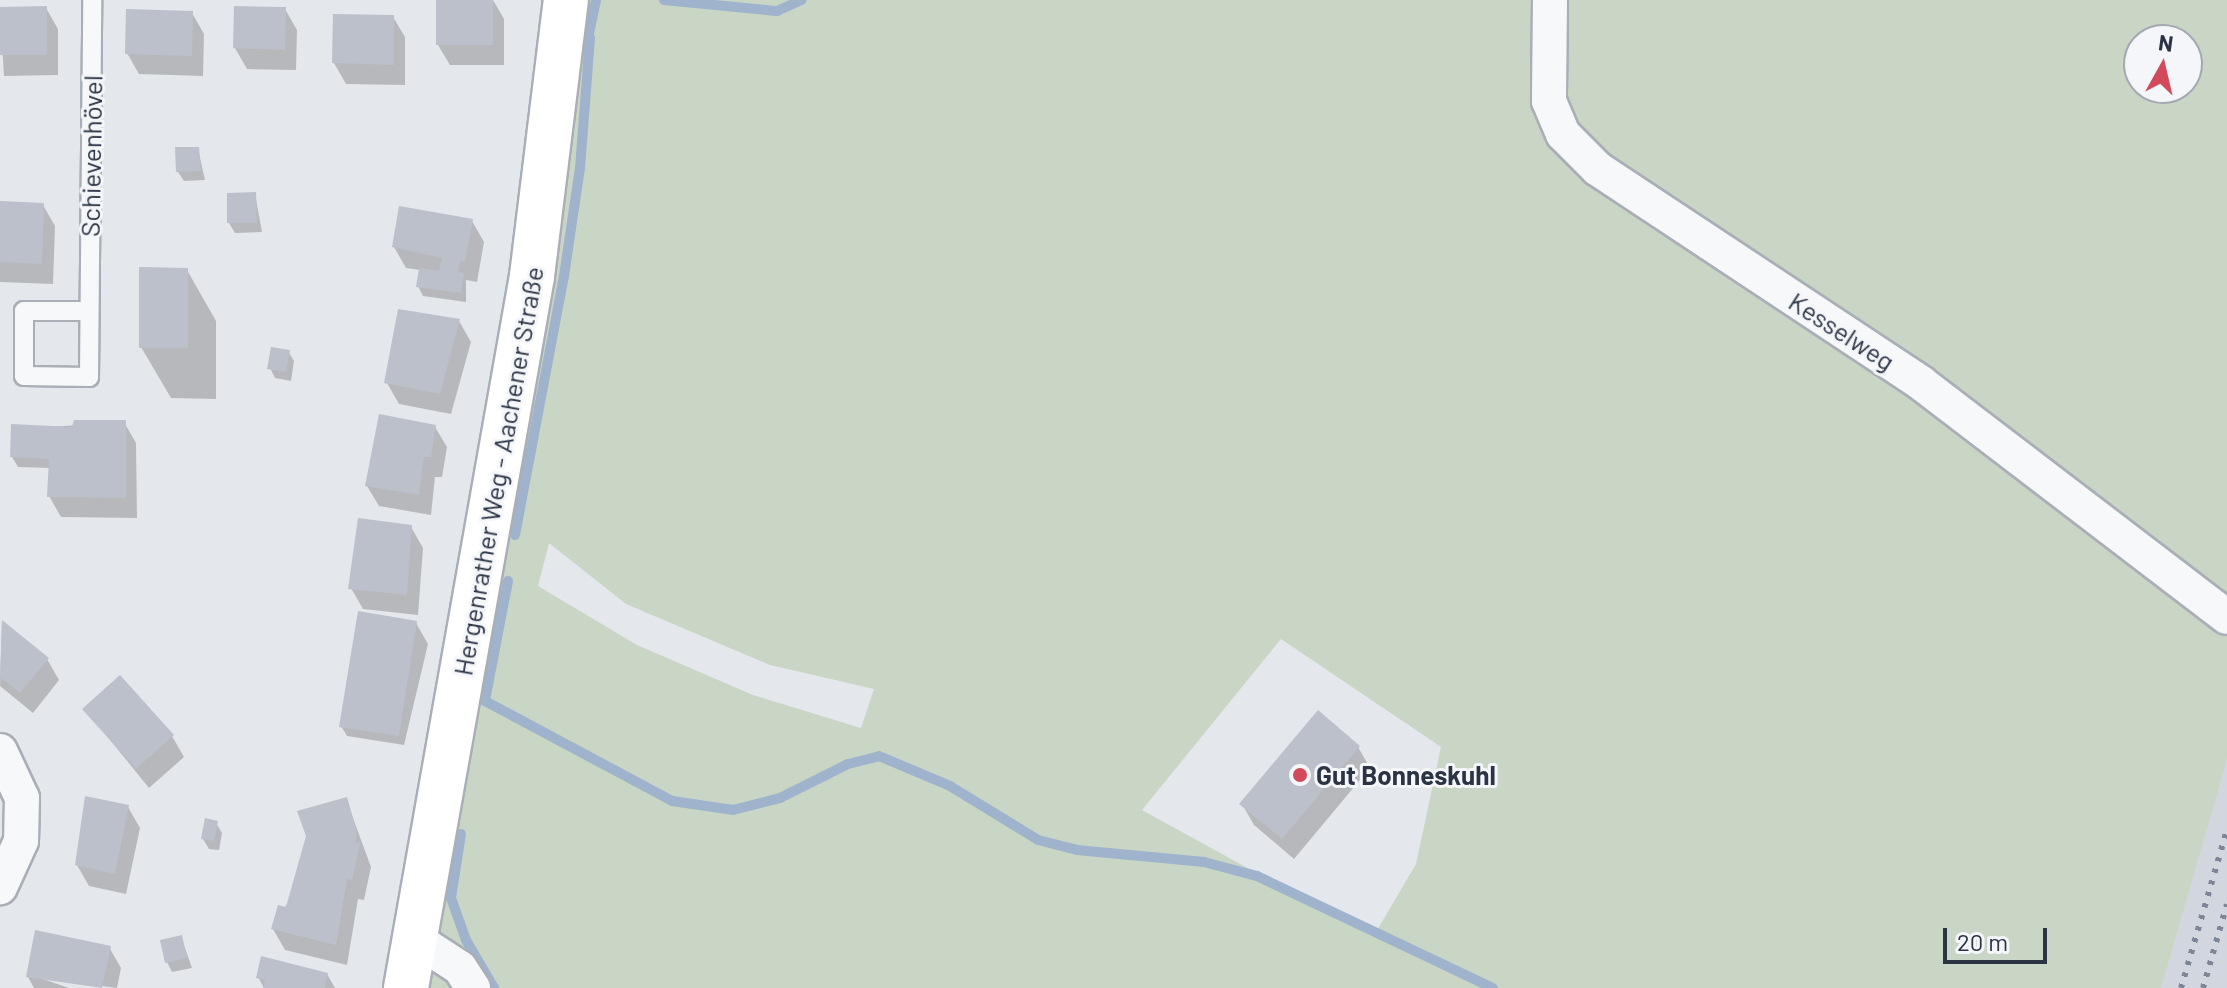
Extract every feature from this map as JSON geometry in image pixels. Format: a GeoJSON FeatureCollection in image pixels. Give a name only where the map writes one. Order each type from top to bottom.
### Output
{"type":"FeatureCollection","features":[{"type":"Feature","properties":{"kind":"street","name":"Hergenrather Weg - Aachener Straße"},"geometry":{"type":"LineString","coordinates":[[406,988],[417,940],[532,276],[566,0]]}},
{"type":"Feature","properties":{"kind":"street","name":"Kesselweg"},"geometry":{"type":"LineString","coordinates":[[1550,0],[1549,101],[1563,134],[1598,169],[1921,383],[2227,617]]}},
{"type":"Feature","properties":{"kind":"street"},"geometry":{"type":"LineString","coordinates":[[0,751],[22,798],[21,841],[0,887]]}},
{"type":"Feature","properties":{"kind":"street"},"geometry":{"type":"LineString","coordinates":[[417,940],[460,968],[473,988]]}},
{"type":"Feature","properties":{"kind":"lane","name":"Schievenhövel"},"geometry":{"type":"LineString","coordinates":[[89,311],[24,311],[24,376],[89,377],[92,0]]}},
{"type":"Feature","properties":{"kind":"shaded area"},"geometry":{"type":"Polygon","coordinates":[[[2227,759],[2227,988],[2161,988],[2191,872],[2227,759]]]}},
{"type":"Feature","properties":{"kind":"green space"},"geometry":{"type":"Polygon","coordinates":[[[583,0],[2227,0],[2227,759],[2161,988],[423,988],[583,0]],[[549,543],[538,586],[637,645],[753,695],[861,728],[874,689],[770,665],[626,604],[549,543]],[[1281,639],[1142,810],[1373,937],[1416,864],[1441,747],[1281,639]]]}},
{"type":"Feature","properties":{"kind":"building"},"geometry":{"type":"Polygon","coordinates":[[[436,0],[493,0],[493,45],[436,45],[436,0]]]}},
{"type":"Feature","properties":{"kind":"building"},"geometry":{"type":"Polygon","coordinates":[[[47,6],[47,55],[0,55],[0,7],[47,6]]]}},
{"type":"Feature","properties":{"kind":"building"},"geometry":{"type":"Polygon","coordinates":[[[234,6],[286,7],[285,50],[233,48],[234,6]]]}},
{"type":"Feature","properties":{"kind":"building"},"geometry":{"type":"Polygon","coordinates":[[[126,9],[193,11],[192,56],[125,54],[126,9]]]}},
{"type":"Feature","properties":{"kind":"building"},"geometry":{"type":"Polygon","coordinates":[[[333,14],[394,15],[394,65],[332,63],[333,14]]]}},
{"type":"Feature","properties":{"kind":"building"},"geometry":{"type":"Polygon","coordinates":[[[175,147],[199,147],[201,171],[176,172],[175,147]]]}},
{"type":"Feature","properties":{"kind":"building"},"geometry":{"type":"Polygon","coordinates":[[[256,192],[257,223],[227,223],[227,193],[256,192]]]}},
{"type":"Feature","properties":{"kind":"building"},"geometry":{"type":"Polygon","coordinates":[[[0,201],[44,203],[42,264],[0,262],[0,201]]]}},
{"type":"Feature","properties":{"kind":"building"},"geometry":{"type":"Polygon","coordinates":[[[399,206],[473,219],[465,262],[460,261],[458,272],[464,273],[461,293],[416,287],[419,268],[439,271],[442,258],[392,247],[399,206]]]}},
{"type":"Feature","properties":{"kind":"building"},"geometry":{"type":"Polygon","coordinates":[[[139,267],[188,268],[188,348],[139,348],[139,267]]]}},
{"type":"Feature","properties":{"kind":"building"},"geometry":{"type":"Polygon","coordinates":[[[398,309],[460,319],[440,394],[384,383],[398,309]]]}},
{"type":"Feature","properties":{"kind":"building"},"geometry":{"type":"Polygon","coordinates":[[[271,347],[290,350],[286,372],[267,369],[271,347]]]}},
{"type":"Feature","properties":{"kind":"building"},"geometry":{"type":"Polygon","coordinates":[[[379,414],[436,425],[431,457],[424,457],[419,495],[365,486],[379,414]]]}},
{"type":"Feature","properties":{"kind":"building"},"geometry":{"type":"Polygon","coordinates":[[[74,420],[126,420],[126,498],[47,497],[49,459],[10,457],[11,424],[72,427],[74,420]]]}},
{"type":"Feature","properties":{"kind":"building"},"geometry":{"type":"Polygon","coordinates":[[[358,518],[412,525],[407,595],[348,589],[358,518]]]}},
{"type":"Feature","properties":{"kind":"building"},"geometry":{"type":"Polygon","coordinates":[[[358,611],[417,621],[399,736],[339,727],[358,611]]]}},
{"type":"Feature","properties":{"kind":"building"},"geometry":{"type":"Polygon","coordinates":[[[2,620],[49,658],[20,693],[0,677],[2,620]]]}},
{"type":"Feature","properties":{"kind":"building"},"geometry":{"type":"Polygon","coordinates":[[[120,675],[174,735],[136,769],[82,709],[120,675]]]}},
{"type":"Feature","properties":{"kind":"building","name":"Gut Bonneskuhl"},"geometry":{"type":"Polygon","coordinates":[[[1318,710],[1360,746],[1282,839],[1239,804],[1318,710]]]}},
{"type":"Feature","properties":{"kind":"building"},"geometry":{"type":"Polygon","coordinates":[[[85,796],[129,805],[115,874],[75,865],[85,796]]]}},
{"type":"Feature","properties":{"kind":"building"},"geometry":{"type":"Polygon","coordinates":[[[347,797],[357,832],[355,842],[360,844],[352,880],[347,879],[336,945],[271,929],[278,905],[286,907],[306,836],[297,811],[347,797]]]}},
{"type":"Feature","properties":{"kind":"building"},"geometry":{"type":"Polygon","coordinates":[[[205,818],[218,821],[214,841],[201,839],[205,818]]]}},
{"type":"Feature","properties":{"kind":"building"},"geometry":{"type":"Polygon","coordinates":[[[35,930],[111,946],[102,988],[26,977],[35,930]]]}},
{"type":"Feature","properties":{"kind":"building"},"geometry":{"type":"Polygon","coordinates":[[[182,935],[187,958],[165,963],[160,940],[182,935]]]}},
{"type":"Feature","properties":{"kind":"building"},"geometry":{"type":"Polygon","coordinates":[[[261,956],[328,973],[325,988],[263,988],[265,980],[256,978],[261,956]]]}},
{"type":"Feature","properties":{"kind":"waterway"},"geometry":{"type":"LineString","coordinates":[[588,38],[596,0]]}},
{"type":"Feature","properties":{"kind":"waterway"},"geometry":{"type":"LineString","coordinates":[[664,0],[777,11],[802,0]]}},
{"type":"Feature","properties":{"kind":"waterway"},"geometry":{"type":"LineString","coordinates":[[515,535],[564,276],[580,168],[590,37]]}},
{"type":"Feature","properties":{"kind":"waterway"},"geometry":{"type":"LineString","coordinates":[[508,581],[485,701],[672,801],[733,810],[780,798],[848,764],[879,756],[950,786],[1038,840],[1077,850],[1204,862],[1257,876],[1493,988]]}},
{"type":"Feature","properties":{"kind":"waterway"},"geometry":{"type":"LineString","coordinates":[[461,834],[451,898],[466,940],[494,988]]}},
{"type":"Feature","properties":{"kind":"railway"},"geometry":{"type":"LineString","coordinates":[[2181,988],[2227,830]]}},
{"type":"Feature","properties":{"kind":"railway"},"geometry":{"type":"LineString","coordinates":[[2203,988],[2227,904]]}},
{"type":"Feature","properties":{"kind":"place","name":"Gut Bonneskuhl"},"geometry":{"type":"Point","coordinates":[1300,775]}}]}
